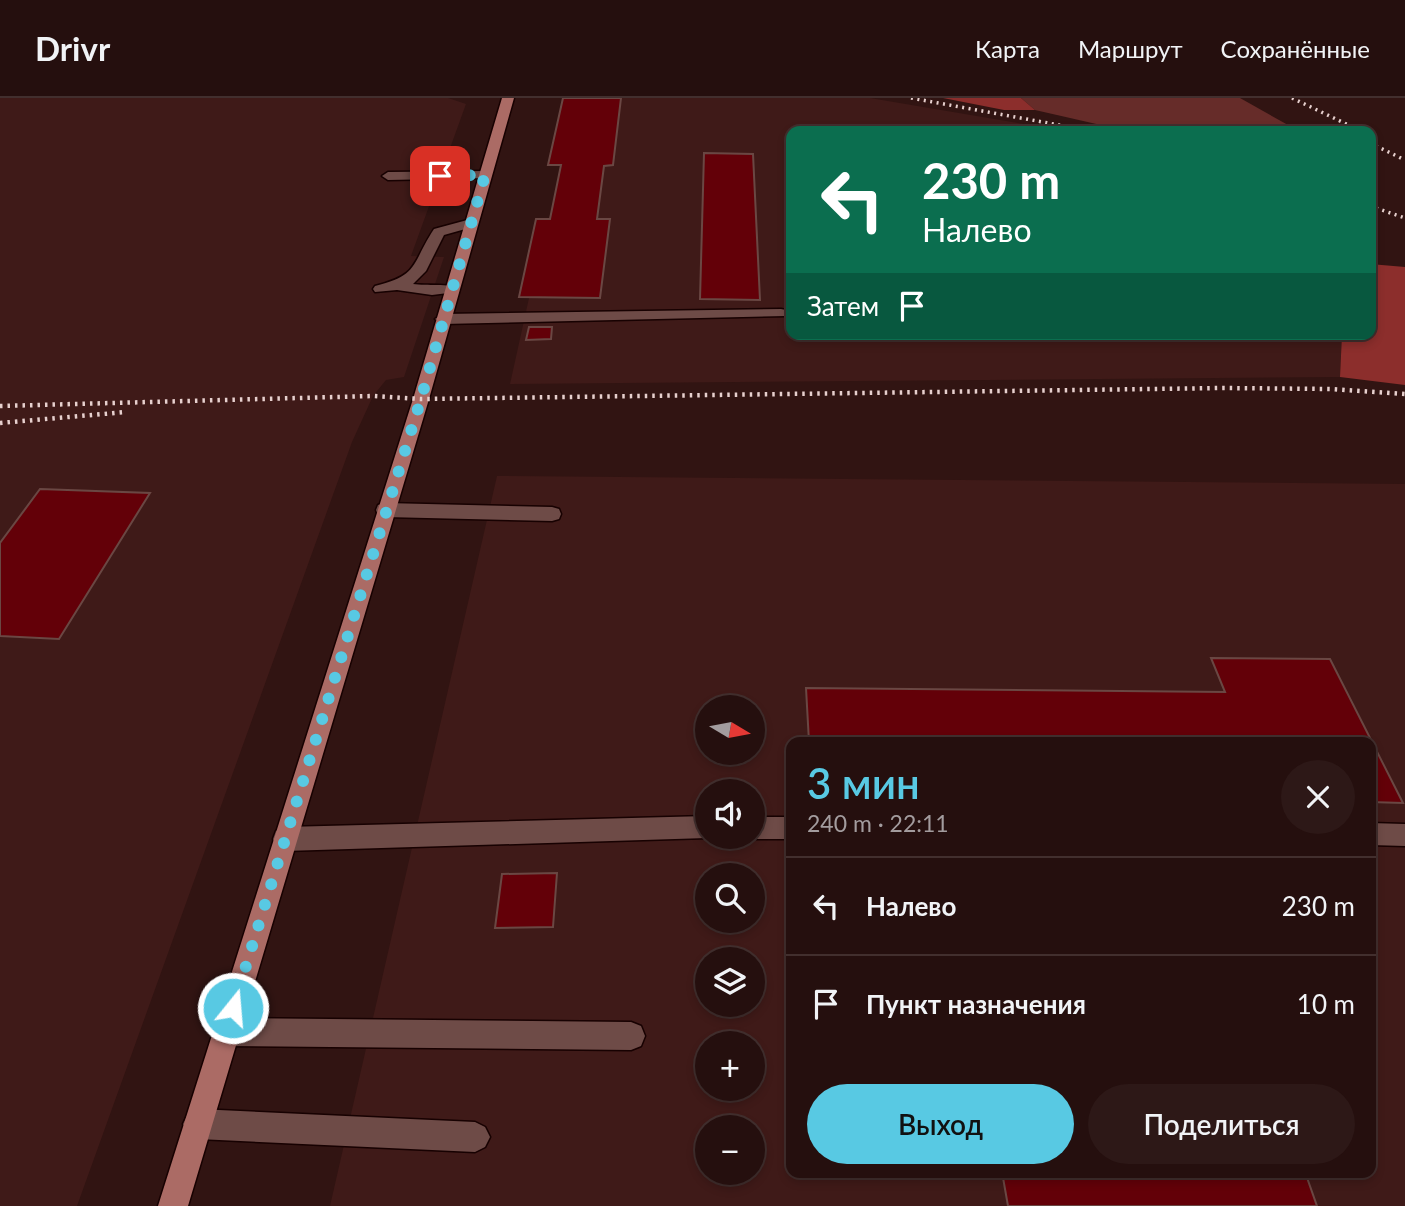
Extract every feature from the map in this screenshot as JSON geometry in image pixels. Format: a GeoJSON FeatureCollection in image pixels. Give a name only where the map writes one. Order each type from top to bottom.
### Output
{"type":"FeatureCollection","features":[{"type":"Feature","properties":{"kind":"main road"},"geometry":{"type":"LineString","coordinates":[[173,1206],[508,98]]}},
{"type":"Feature","properties":{"kind":"lane"},"geometry":{"type":"LineString","coordinates":[[388,176],[485,175]]}},
{"type":"Feature","properties":{"kind":"lane"},"geometry":{"type":"LineString","coordinates":[[400,286],[416,277],[439,232],[471,223]]}},
{"type":"Feature","properties":{"kind":"lane"},"geometry":{"type":"LineString","coordinates":[[380,289],[400,286],[432,291],[452,289]]}},
{"type":"Feature","properties":{"kind":"lane"},"geometry":{"type":"LineString","coordinates":[[443,319],[781,313]]}},
{"type":"Feature","properties":{"kind":"lane"},"geometry":{"type":"LineString","coordinates":[[385,510],[552,514]]}},
{"type":"Feature","properties":{"kind":"lane"},"geometry":{"type":"LineString","coordinates":[[285,839],[695,827]]}},
{"type":"Feature","properties":{"kind":"lane"},"geometry":{"type":"LineString","coordinates":[[765,828],[786,828]]}},
{"type":"Feature","properties":{"kind":"lane"},"geometry":{"type":"LineString","coordinates":[[1376,834],[1405,835]]}},
{"type":"Feature","properties":{"kind":"lane"},"geometry":{"type":"LineString","coordinates":[[226,1032],[631,1036]]}},
{"type":"Feature","properties":{"kind":"lane"},"geometry":{"type":"LineString","coordinates":[[198,1124],[475,1137]]}},
{"type":"Feature","properties":{"kind":"shaded area"},"geometry":{"type":"Polygon","coordinates":[[[0,98],[448,98],[466,104],[411,256],[444,257],[404,377],[386,380],[373,396],[352,442],[77,1206],[0,1206],[0,98]]]}},
{"type":"Feature","properties":{"kind":"shaded area"},"geometry":{"type":"Polygon","coordinates":[[[563,98],[870,98],[1035,126],[786,126],[786,340],[1342,340],[1340,377],[510,384],[529,298],[519,297],[536,219],[550,219],[561,166],[548,165],[563,98]]]}},
{"type":"Feature","properties":{"kind":"shaded area"},"geometry":{"type":"Polygon","coordinates":[[[943,98],[1021,98],[1035,110],[1004,110],[943,98]]]}},
{"type":"Feature","properties":{"kind":"shaded area"},"geometry":{"type":"Polygon","coordinates":[[[1021,98],[1240,98],[1288,125],[1105,126],[1035,110],[1021,98]]]}},
{"type":"Feature","properties":{"kind":"shaded area"},"geometry":{"type":"Polygon","coordinates":[[[1376,265],[1405,267],[1405,385],[1340,377],[1342,340],[1376,340],[1376,265]]]}},
{"type":"Feature","properties":{"kind":"shaded area"},"geometry":{"type":"Polygon","coordinates":[[[497,476],[1405,484],[1405,1206],[330,1206],[497,476]]]}},
{"type":"Feature","properties":{"kind":"building"},"geometry":{"type":"Polygon","coordinates":[[[563,98],[621,98],[613,165],[604,166],[597,219],[610,219],[600,298],[519,297],[536,219],[550,219],[561,165],[548,165],[563,98]]]}},
{"type":"Feature","properties":{"kind":"building"},"geometry":{"type":"Polygon","coordinates":[[[704,153],[753,154],[760,300],[700,299],[704,153]]]}},
{"type":"Feature","properties":{"kind":"building"},"geometry":{"type":"Polygon","coordinates":[[[529,327],[552,327],[551,339],[526,340],[529,327]]]}},
{"type":"Feature","properties":{"kind":"building"},"geometry":{"type":"Polygon","coordinates":[[[40,489],[150,493],[59,639],[0,636],[0,543],[40,489]]]}},
{"type":"Feature","properties":{"kind":"building"},"geometry":{"type":"Polygon","coordinates":[[[1211,658],[1330,659],[1370,737],[809,737],[806,688],[1225,692],[1211,658]]]}},
{"type":"Feature","properties":{"kind":"building"},"geometry":{"type":"Polygon","coordinates":[[[1376,750],[1403,803],[1376,802],[1376,750]]]}},
{"type":"Feature","properties":{"kind":"building"},"geometry":{"type":"Polygon","coordinates":[[[557,873],[553,927],[495,928],[502,874],[557,873]]]}},
{"type":"Feature","properties":{"kind":"building"},"geometry":{"type":"Polygon","coordinates":[[[1003,1178],[1307,1178],[1317,1206],[1008,1206],[1003,1178]]]}},
{"type":"Feature","properties":{"kind":"railway"},"geometry":{"type":"LineString","coordinates":[[911,98],[1065,126]]}},
{"type":"Feature","properties":{"kind":"railway"},"geometry":{"type":"LineString","coordinates":[[1292,98],[1351,126]]}},
{"type":"Feature","properties":{"kind":"railway"},"geometry":{"type":"LineString","coordinates":[[1376,146],[1405,160]]}},
{"type":"Feature","properties":{"kind":"railway"},"geometry":{"type":"LineString","coordinates":[[1376,208],[1405,218]]}},
{"type":"Feature","properties":{"kind":"railway"},"geometry":{"type":"LineString","coordinates":[[0,406],[373,396],[421,399],[1223,388],[1331,389],[1405,394]]}},
{"type":"Feature","properties":{"kind":"railway"},"geometry":{"type":"LineString","coordinates":[[0,423],[126,412]]}},
{"type":"Feature","properties":{"kind":"route"},"geometry":{"type":"LineString","coordinates":[[233,1008],[421,399],[485,175],[440,176]]}}]}
